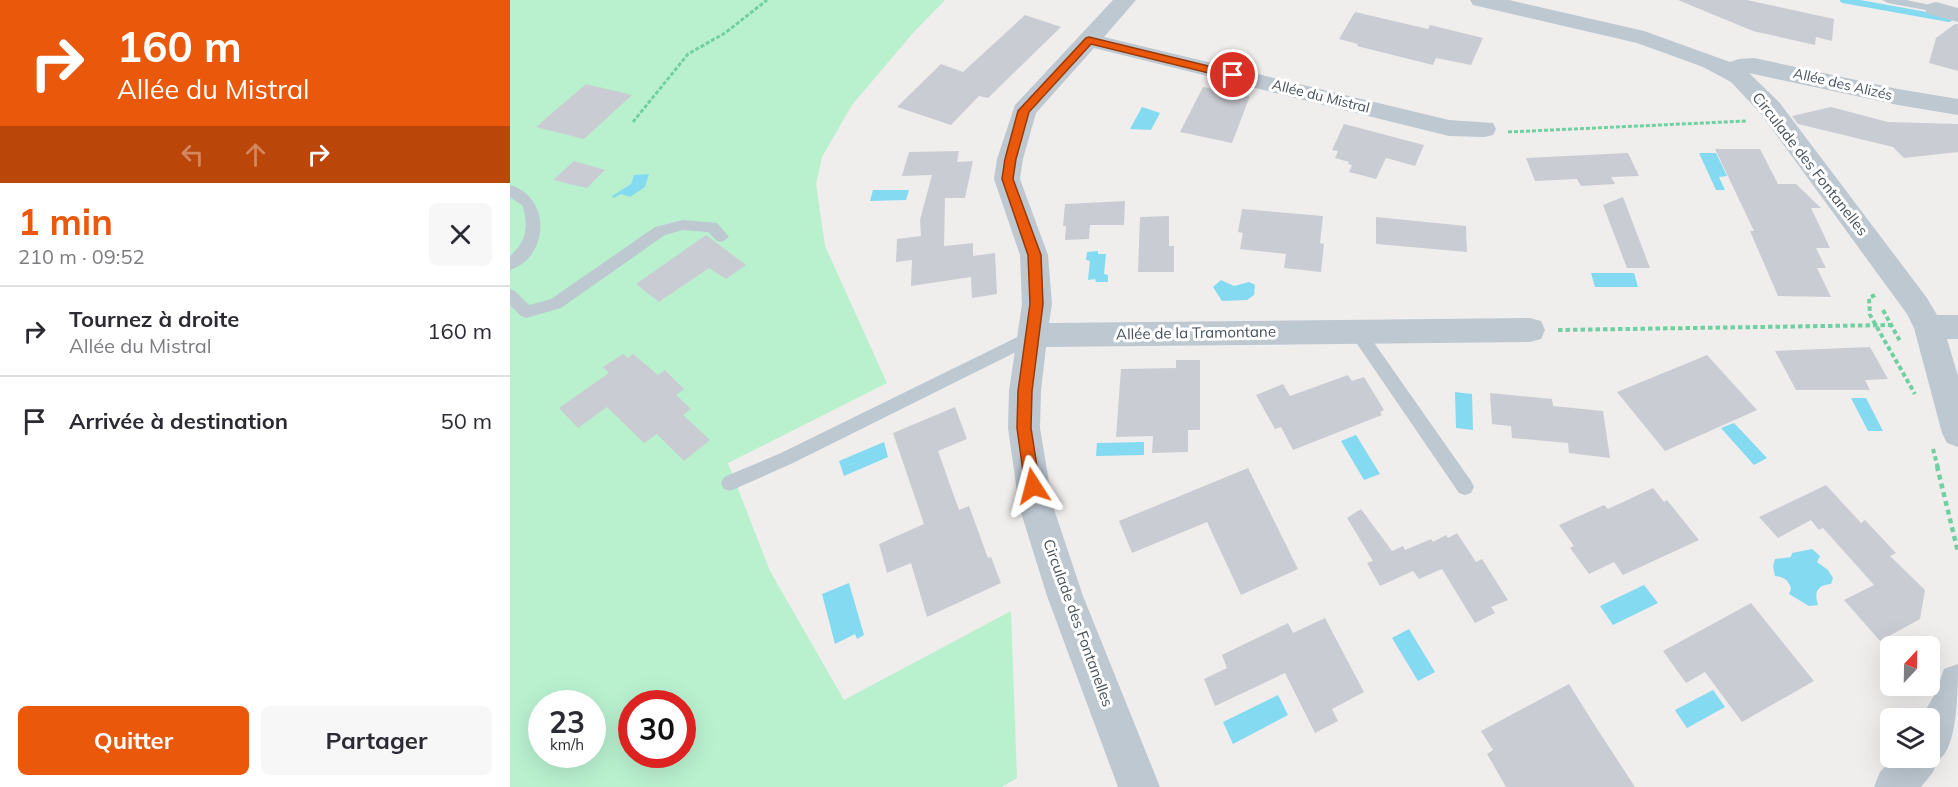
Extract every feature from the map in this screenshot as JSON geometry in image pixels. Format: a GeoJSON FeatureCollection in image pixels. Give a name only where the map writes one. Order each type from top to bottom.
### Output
{"type":"FeatureCollection","features":[{"type":"Feature","properties":{"kind":"street","name":"Circulade des Fontanelles"},"geometry":{"type":"LineString","coordinates":[[1125,0],[1024,111],[1010,159],[1007,179],[1035,255],[1037,291],[1034,335],[1025,391],[1024,428],[1036,506],[1065,597],[1139,787]]}},
{"type":"Feature","properties":{"kind":"street","name":"Circulade des Fontanelles"},"geometry":{"type":"LineString","coordinates":[[1481,0],[1644,38],[1711,62],[1739,77],[1779,119],[1906,288],[1943,327],[1958,433]]}},
{"type":"Feature","properties":{"kind":"street","name":"Allée du Mistral"},"geometry":{"type":"LineString","coordinates":[[1089,40],[1449,128],[1484,129]]}},
{"type":"Feature","properties":{"kind":"street","name":"Allée des Alizés"},"geometry":{"type":"LineString","coordinates":[[1739,77],[1737,72],[1739,66],[1755,65],[1898,97],[1958,107]]}},
{"type":"Feature","properties":{"kind":"street","name":"Allée de la Tramontane"},"geometry":{"type":"LineString","coordinates":[[1034,335],[1530,330]]}},
{"type":"Feature","properties":{"kind":"street"},"geometry":{"type":"LineString","coordinates":[[1940,724],[1953,700],[1958,683]]}},
{"type":"Feature","properties":{"kind":"street"},"geometry":{"type":"LineString","coordinates":[[1895,787],[1911,768]]}},
{"type":"Feature","properties":{"kind":"lane"},"geometry":{"type":"LineString","coordinates":[[1888,0],[1951,12]]}},
{"type":"Feature","properties":{"kind":"lane"},"geometry":{"type":"LineString","coordinates":[[510,190],[529,203],[535,230],[529,245],[510,264]]}},
{"type":"Feature","properties":{"kind":"lane"},"geometry":{"type":"LineString","coordinates":[[510,295],[526,312],[555,304],[650,237],[672,226],[712,227],[722,237]]}},
{"type":"Feature","properties":{"kind":"lane"},"geometry":{"type":"LineString","coordinates":[[1357,331],[1465,487]]}},
{"type":"Feature","properties":{"kind":"lane"},"geometry":{"type":"LineString","coordinates":[[730,483],[787,458],[1034,335]]}},
{"type":"Feature","properties":{"kind":"path"},"geometry":{"type":"LineString","coordinates":[[633,122],[688,54],[725,33],[767,0]]}},
{"type":"Feature","properties":{"kind":"path"},"geometry":{"type":"LineString","coordinates":[[1484,129],[1518,133],[1779,119]]}},
{"type":"Feature","properties":{"kind":"path"},"geometry":{"type":"LineString","coordinates":[[1530,330],[1876,325]]}},
{"type":"Feature","properties":{"kind":"green space"},"geometry":{"type":"Polygon","coordinates":[[[510,0],[945,0],[913,33],[852,105],[822,157],[816,184],[825,246],[887,383],[728,463],[770,571],[844,700],[1011,611],[1017,778],[1002,787],[510,787],[510,0]]]}},
{"type":"Feature","properties":{"kind":"water"},"geometry":{"type":"Polygon","coordinates":[[[1142,107],[1160,113],[1151,130],[1130,129],[1142,107]]]}},
{"type":"Feature","properties":{"kind":"water"},"geometry":{"type":"Polygon","coordinates":[[[1699,153],[1716,153],[1727,176],[1719,177],[1725,190],[1716,190],[1699,153]]]}},
{"type":"Feature","properties":{"kind":"water"},"geometry":{"type":"Polygon","coordinates":[[[649,174],[645,187],[630,197],[621,194],[614,198],[612,196],[631,184],[634,175],[649,174]]]}},
{"type":"Feature","properties":{"kind":"water"},"geometry":{"type":"Polygon","coordinates":[[[873,190],[909,190],[906,200],[870,201],[873,190]]]}},
{"type":"Feature","properties":{"kind":"water"},"geometry":{"type":"Polygon","coordinates":[[[1098,251],[1098,254],[1106,254],[1104,274],[1108,275],[1108,282],[1088,280],[1090,261],[1086,260],[1087,252],[1098,251]]]}},
{"type":"Feature","properties":{"kind":"water"},"geometry":{"type":"Polygon","coordinates":[[[1591,273],[1634,273],[1638,287],[1595,287],[1591,273]]]}},
{"type":"Feature","properties":{"kind":"water"},"geometry":{"type":"Polygon","coordinates":[[[1221,280],[1234,286],[1249,282],[1255,285],[1254,295],[1247,300],[1222,301],[1213,287],[1221,280]]]}},
{"type":"Feature","properties":{"kind":"water"},"geometry":{"type":"Polygon","coordinates":[[[1455,392],[1472,394],[1473,430],[1456,428],[1455,392]]]}},
{"type":"Feature","properties":{"kind":"water"},"geometry":{"type":"Polygon","coordinates":[[[1851,398],[1866,398],[1883,431],[1868,431],[1851,398]]]}},
{"type":"Feature","properties":{"kind":"water"},"geometry":{"type":"Polygon","coordinates":[[[1734,423],[1767,458],[1754,465],[1721,428],[1734,423]]]}},
{"type":"Feature","properties":{"kind":"water"},"geometry":{"type":"Polygon","coordinates":[[[1356,435],[1380,474],[1364,480],[1341,441],[1356,435]]]}},
{"type":"Feature","properties":{"kind":"water"},"geometry":{"type":"Polygon","coordinates":[[[884,442],[888,457],[844,476],[839,461],[884,442]]]}},
{"type":"Feature","properties":{"kind":"water"},"geometry":{"type":"Polygon","coordinates":[[[1144,442],[1144,455],[1096,456],[1097,443],[1144,442]]]}},
{"type":"Feature","properties":{"kind":"water"},"geometry":{"type":"Polygon","coordinates":[[[1812,549],[1820,556],[1817,562],[1828,570],[1833,578],[1831,584],[1822,586],[1818,590],[1816,596],[1818,605],[1809,606],[1789,594],[1791,589],[1789,583],[1775,576],[1773,566],[1775,559],[1791,557],[1792,553],[1812,549]]]}},
{"type":"Feature","properties":{"kind":"water"},"geometry":{"type":"Polygon","coordinates":[[[849,583],[864,635],[857,639],[855,634],[835,644],[822,594],[849,583]]]}},
{"type":"Feature","properties":{"kind":"water"},"geometry":{"type":"Polygon","coordinates":[[[1644,585],[1658,603],[1613,625],[1600,606],[1644,585]]]}},
{"type":"Feature","properties":{"kind":"water"},"geometry":{"type":"Polygon","coordinates":[[[1409,629],[1435,672],[1418,681],[1392,638],[1409,629]]]}},
{"type":"Feature","properties":{"kind":"water"},"geometry":{"type":"Polygon","coordinates":[[[1713,690],[1725,707],[1687,728],[1675,710],[1713,690]]]}},
{"type":"Feature","properties":{"kind":"water"},"geometry":{"type":"Polygon","coordinates":[[[1278,695],[1288,715],[1233,744],[1223,722],[1278,695]]]}},
{"type":"Feature","properties":{"kind":"building"},"geometry":{"type":"Polygon","coordinates":[[[1678,0],[1747,0],[1834,19],[1832,41],[1816,37],[1815,45],[1753,31],[1678,0]]]}},
{"type":"Feature","properties":{"kind":"building"},"geometry":{"type":"Polygon","coordinates":[[[1355,12],[1428,29],[1430,25],[1483,38],[1471,65],[1436,58],[1433,65],[1357,46],[1358,44],[1339,39],[1355,12]]]}},
{"type":"Feature","properties":{"kind":"building"},"geometry":{"type":"Polygon","coordinates":[[[1025,15],[1061,27],[988,98],[979,96],[951,125],[897,107],[941,64],[963,72],[1025,15]]]}},
{"type":"Feature","properties":{"kind":"building"},"geometry":{"type":"Polygon","coordinates":[[[1958,24],[1958,71],[1929,63],[1936,38],[1958,24]]]}},
{"type":"Feature","properties":{"kind":"building"},"geometry":{"type":"Polygon","coordinates":[[[586,84],[632,95],[584,139],[536,127],[586,84]]]}},
{"type":"Feature","properties":{"kind":"building"},"geometry":{"type":"Polygon","coordinates":[[[1203,87],[1250,96],[1232,143],[1180,132],[1203,87]]]}},
{"type":"Feature","properties":{"kind":"building"},"geometry":{"type":"Polygon","coordinates":[[[1831,107],[1888,122],[1958,124],[1958,152],[1904,158],[1893,147],[1798,124],[1792,116],[1831,107]]]}},
{"type":"Feature","properties":{"kind":"building"},"geometry":{"type":"Polygon","coordinates":[[[1344,124],[1424,145],[1415,166],[1386,158],[1376,179],[1349,172],[1352,165],[1335,158],[1338,151],[1332,150],[1344,124]]]}},
{"type":"Feature","properties":{"kind":"building"},"geometry":{"type":"Polygon","coordinates":[[[1715,149],[1760,149],[1778,184],[1796,184],[1821,208],[1811,208],[1830,248],[1816,248],[1826,268],[1817,268],[1831,297],[1778,296],[1750,231],[1754,231],[1715,149]]]}},
{"type":"Feature","properties":{"kind":"building"},"geometry":{"type":"Polygon","coordinates":[[[959,151],[957,162],[973,161],[965,198],[945,198],[944,246],[973,243],[973,256],[995,253],[997,294],[972,298],[971,277],[911,286],[912,260],[896,262],[897,239],[921,236],[920,220],[932,175],[902,176],[909,152],[959,151]]]}},
{"type":"Feature","properties":{"kind":"building"},"geometry":{"type":"Polygon","coordinates":[[[1628,153],[1639,176],[1611,177],[1615,184],[1581,186],[1577,179],[1535,181],[1526,158],[1628,153]]]}},
{"type":"Feature","properties":{"kind":"building"},"geometry":{"type":"Polygon","coordinates":[[[574,161],[605,170],[587,188],[553,180],[574,161]]]}},
{"type":"Feature","properties":{"kind":"building"},"geometry":{"type":"Polygon","coordinates":[[[1623,197],[1650,268],[1627,268],[1603,205],[1623,197]]]}},
{"type":"Feature","properties":{"kind":"building"},"geometry":{"type":"Polygon","coordinates":[[[1125,201],[1124,225],[1090,225],[1089,239],[1065,240],[1066,226],[1063,226],[1065,204],[1125,201]]]}},
{"type":"Feature","properties":{"kind":"building"},"geometry":{"type":"Polygon","coordinates":[[[1242,209],[1323,216],[1320,243],[1324,244],[1321,272],[1284,268],[1286,254],[1240,249],[1243,233],[1238,232],[1242,209]]]}},
{"type":"Feature","properties":{"kind":"building"},"geometry":{"type":"Polygon","coordinates":[[[1169,216],[1169,246],[1174,246],[1174,272],[1138,272],[1140,217],[1169,216]]]}},
{"type":"Feature","properties":{"kind":"building"},"geometry":{"type":"Polygon","coordinates":[[[1376,217],[1466,226],[1467,252],[1376,244],[1376,217]]]}},
{"type":"Feature","properties":{"kind":"building"},"geometry":{"type":"Polygon","coordinates":[[[706,235],[746,265],[726,279],[709,268],[659,302],[636,284],[706,235]]]}},
{"type":"Feature","properties":{"kind":"building"},"geometry":{"type":"Polygon","coordinates":[[[1870,347],[1888,379],[1865,380],[1870,390],[1796,390],[1775,351],[1870,347]]]}},
{"type":"Feature","properties":{"kind":"building"},"geometry":{"type":"Polygon","coordinates":[[[623,354],[628,358],[633,354],[658,375],[665,370],[684,389],[676,395],[691,409],[683,415],[710,440],[684,461],[657,434],[644,443],[607,407],[578,428],[559,408],[609,373],[603,367],[623,354]]]}},
{"type":"Feature","properties":{"kind":"building"},"geometry":{"type":"Polygon","coordinates":[[[1707,355],[1757,410],[1665,451],[1617,392],[1707,355]]]}},
{"type":"Feature","properties":{"kind":"building"},"geometry":{"type":"Polygon","coordinates":[[[1176,360],[1200,360],[1200,430],[1188,430],[1188,452],[1152,453],[1153,436],[1116,437],[1121,369],[1176,368],[1176,360]]]}},
{"type":"Feature","properties":{"kind":"building"},"geometry":{"type":"Polygon","coordinates":[[[1348,375],[1352,381],[1364,377],[1384,410],[1380,412],[1382,415],[1293,450],[1281,427],[1275,429],[1256,395],[1283,384],[1290,396],[1348,375]]]}},
{"type":"Feature","properties":{"kind":"building"},"geometry":{"type":"Polygon","coordinates":[[[1490,393],[1552,399],[1553,406],[1603,411],[1610,458],[1569,453],[1568,443],[1512,438],[1511,426],[1492,424],[1490,393]]]}},
{"type":"Feature","properties":{"kind":"building"},"geometry":{"type":"Polygon","coordinates":[[[955,407],[967,439],[938,451],[959,510],[969,506],[988,558],[991,557],[1001,583],[927,617],[911,563],[887,573],[879,544],[924,524],[893,433],[955,407]]]}},
{"type":"Feature","properties":{"kind":"building"},"geometry":{"type":"Polygon","coordinates":[[[1248,468],[1298,569],[1241,595],[1207,522],[1132,553],[1119,521],[1248,468]]]}},
{"type":"Feature","properties":{"kind":"building"},"geometry":{"type":"Polygon","coordinates":[[[1826,485],[1861,523],[1865,520],[1896,553],[1890,556],[1925,590],[1920,619],[1889,636],[1880,636],[1880,641],[1844,600],[1874,585],[1823,528],[1819,530],[1811,520],[1778,538],[1759,517],[1826,485]]]}},
{"type":"Feature","properties":{"kind":"building"},"geometry":{"type":"Polygon","coordinates":[[[1653,488],[1664,502],[1667,500],[1699,540],[1623,575],[1614,562],[1589,574],[1570,548],[1574,546],[1559,525],[1604,505],[1608,509],[1653,488]]]}},
{"type":"Feature","properties":{"kind":"building"},"geometry":{"type":"Polygon","coordinates":[[[1361,509],[1392,551],[1403,546],[1405,550],[1431,539],[1433,542],[1446,535],[1448,538],[1457,533],[1476,562],[1482,559],[1508,600],[1491,607],[1495,613],[1475,623],[1442,569],[1419,579],[1413,571],[1380,586],[1367,563],[1373,561],[1347,518],[1361,509]]]}},
{"type":"Feature","properties":{"kind":"building"},"geometry":{"type":"Polygon","coordinates":[[[1751,603],[1814,681],[1742,722],[1705,672],[1686,683],[1663,651],[1751,603]]]}},
{"type":"Feature","properties":{"kind":"building"},"geometry":{"type":"Polygon","coordinates":[[[1325,618],[1364,692],[1332,709],[1338,721],[1315,733],[1285,673],[1215,706],[1204,679],[1227,668],[1222,655],[1288,623],[1293,633],[1325,618]]]}},
{"type":"Feature","properties":{"kind":"building"},"geometry":{"type":"Polygon","coordinates":[[[1569,684],[1635,787],[1506,787],[1487,754],[1493,750],[1481,731],[1569,684]]]}},
{"type":"Feature","properties":{"kind":"waterway"},"geometry":{"type":"LineString","coordinates":[[1843,0],[1949,19]]}},
{"type":"Feature","properties":{"kind":"route"},"geometry":{"type":"LineString","coordinates":[[1033,486],[1024,428],[1026,379],[1037,304],[1035,255],[1007,179],[1010,159],[1024,111],[1089,40],[1233,75]]}}]}
